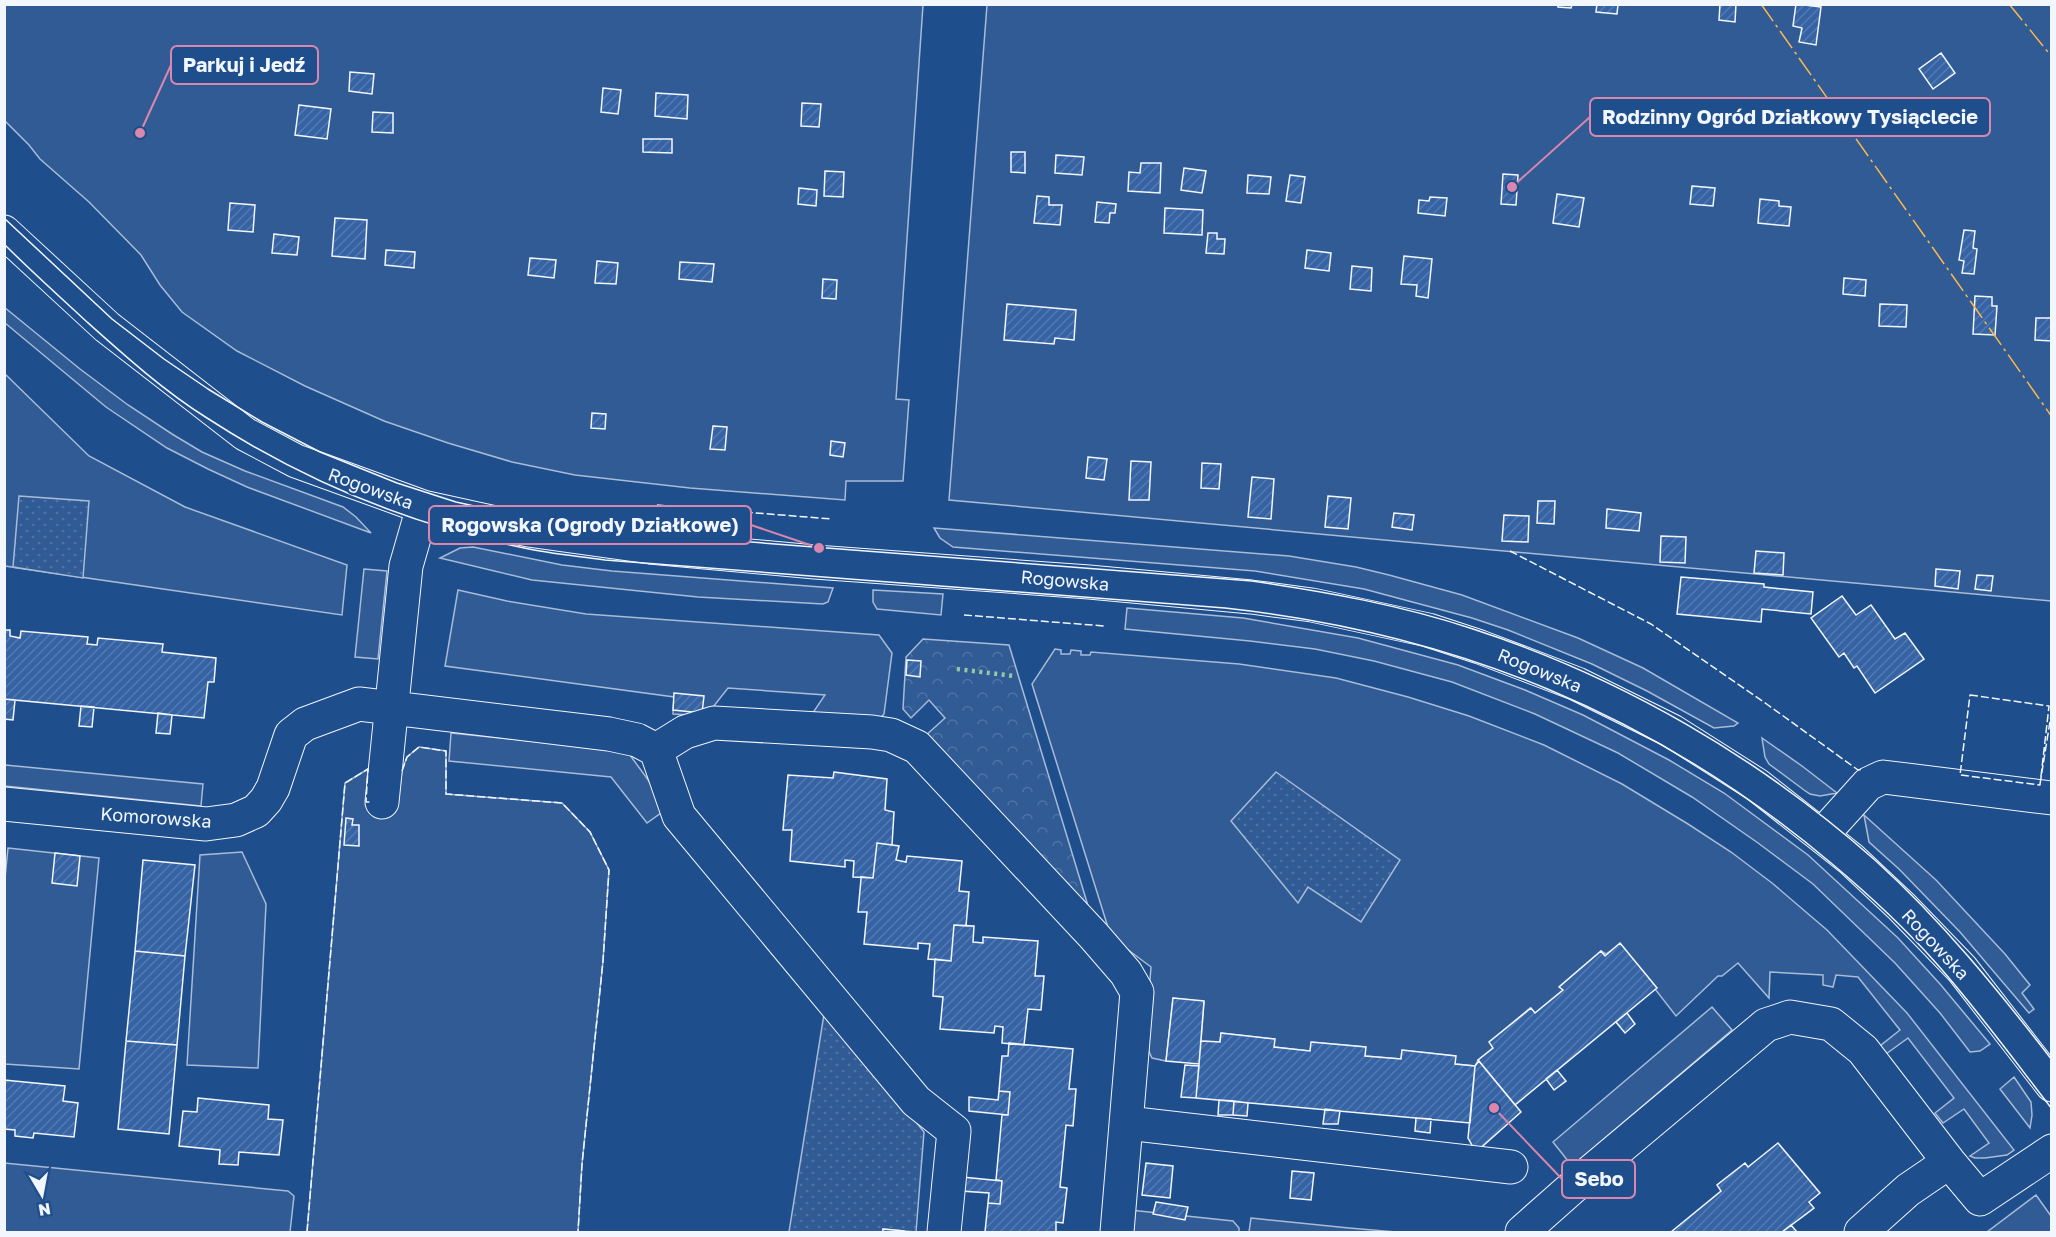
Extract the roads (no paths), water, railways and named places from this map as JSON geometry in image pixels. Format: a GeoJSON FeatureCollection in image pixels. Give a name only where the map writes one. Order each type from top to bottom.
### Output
{"type":"FeatureCollection","features":[{"type":"Feature","properties":{"kind":"street","name":"Rogowska"},"geometry":{"type":"LineString","coordinates":[[4,232],[107,327],[245,434],[296,461],[423,507],[528,530],[650,547],[815,562],[1089,582],[1312,605],[1417,628],[1480,647],[1577,684],[1672,731],[1757,785],[1822,835],[1902,907],[1962,969],[2052,1085]]}},
{"type":"Feature","properties":{"kind":"street"},"geometry":{"type":"LineString","coordinates":[[382,802],[406,566],[423,507]]}},
{"type":"Feature","properties":{"kind":"street","name":"Komorowska"},"geometry":{"type":"LineString","coordinates":[[4,804],[206,824],[236,820],[256,811],[266,800],[273,788],[291,735],[305,724],[359,704],[609,734],[637,740],[656,750]]}},
{"type":"Feature","properties":{"kind":"street"},"geometry":{"type":"LineString","coordinates":[[944,1233],[954,1131],[916,1101],[679,816],[656,750],[685,732],[714,723],[872,732],[891,735],[917,747],[1126,973],[1137,992],[1117,1233]]}},
{"type":"Feature","properties":{"kind":"street"},"geometry":{"type":"LineString","coordinates":[[1822,835],[1868,784],[1883,777],[2052,798]]}},
{"type":"Feature","properties":{"kind":"street"},"geometry":{"type":"LineString","coordinates":[[1522,1233],[1574,1186],[1766,1025],[1790,1017],[1831,1024],[1863,1050],[1980,1199],[2052,1151]]}},
{"type":"Feature","properties":{"kind":"street"},"geometry":{"type":"LineString","coordinates":[[1127,1123],[1511,1167]]}},
{"type":"Feature","properties":{"kind":"street"},"geometry":{"type":"LineString","coordinates":[[1861,1233],[1908,1190],[1949,1162]]}},
{"type":"Feature","properties":{"kind":"tram line"},"geometry":{"type":"LineString","coordinates":[[4,218],[112,319],[208,389],[262,422],[320,452],[397,483],[456,502],[515,515],[622,532],[1252,581],[1391,606],[1446,620],[1582,671],[1635,696],[1737,755],[1831,823],[1876,861],[1924,908],[1990,982],[2052,1060]]}},
{"type":"Feature","properties":{"kind":"tram line"},"geometry":{"type":"LineString","coordinates":[[4,244],[130,360],[160,385],[207,418],[244,441],[320,481],[440,527],[534,550],[605,560],[1225,608],[1310,620],[1391,637],[1471,660],[1547,689],[1622,723],[1694,764],[1764,810],[1831,863],[1885,911],[1936,963],[1981,1016],[2052,1109]]}},
{"type":"Feature","properties":{"kind":"place","name":"Parkuj i Jedź"},"geometry":{"type":"Point","coordinates":[140,133]}},
{"type":"Feature","properties":{"kind":"place","name":"Rodzinny Ogród Działkowy Tysiąclecie"},"geometry":{"type":"Point","coordinates":[1512,187]}},
{"type":"Feature","properties":{"kind":"place","name":"Rogowska (Ogrody Działkowe)"},"geometry":{"type":"Point","coordinates":[819,548]}},
{"type":"Feature","properties":{"kind":"place","name":"Sebo"},"geometry":{"type":"Point","coordinates":[1494,1108]}}]}
